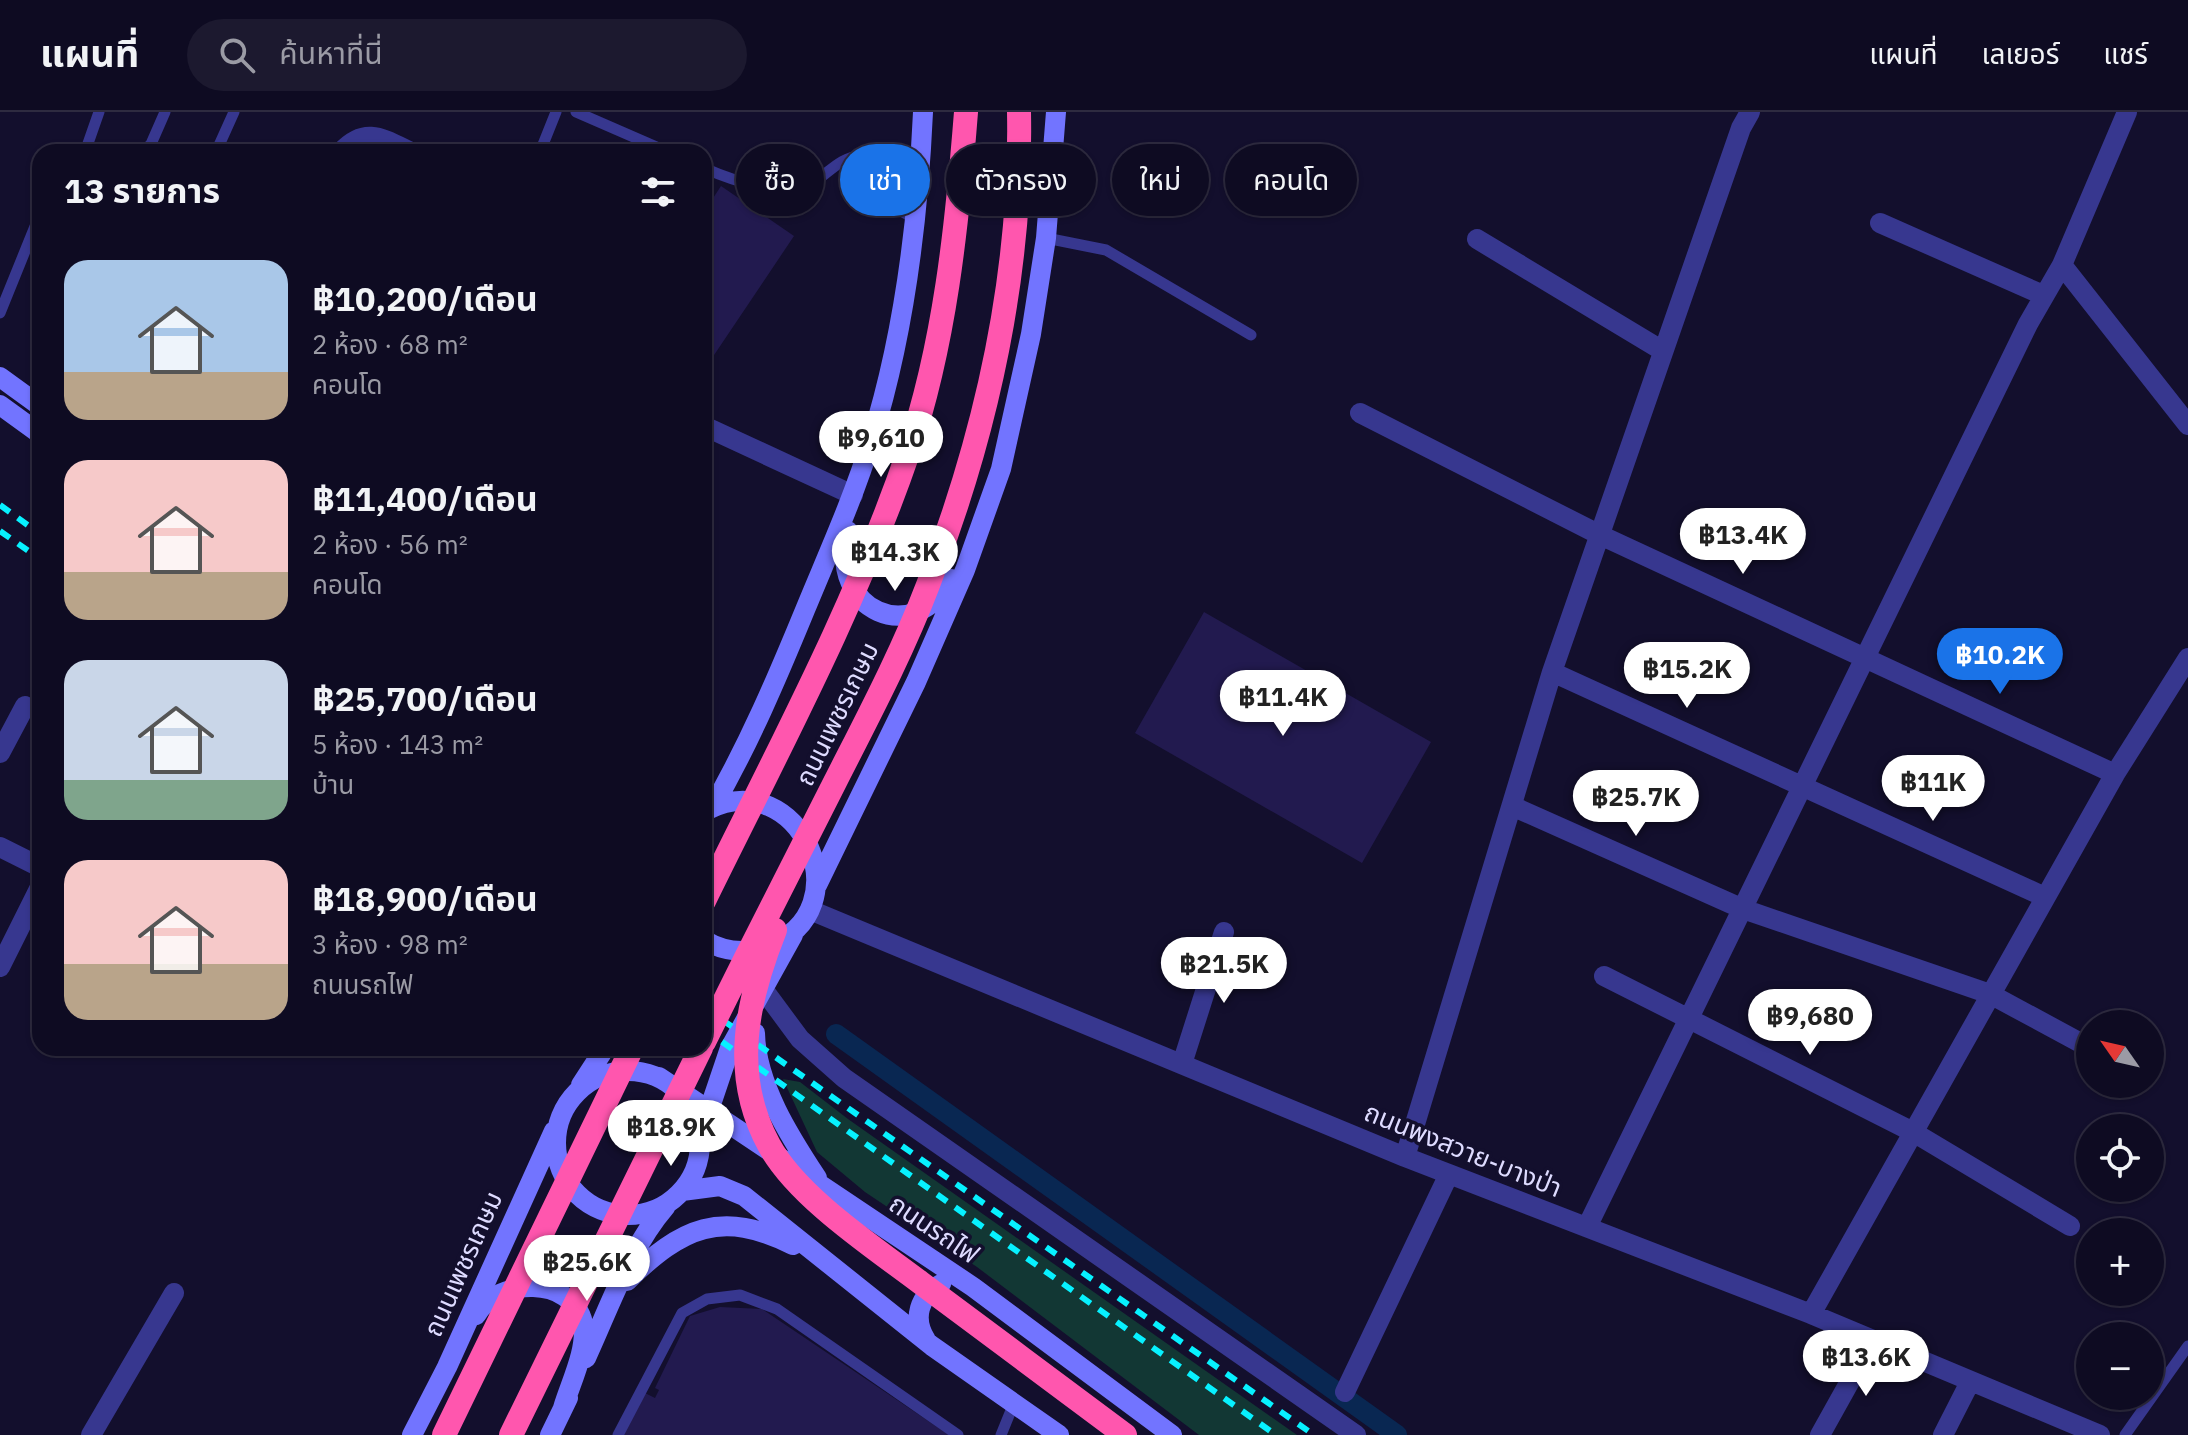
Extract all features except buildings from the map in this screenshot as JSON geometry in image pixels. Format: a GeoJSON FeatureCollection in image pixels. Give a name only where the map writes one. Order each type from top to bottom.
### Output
{"type":"FeatureCollection","features":[{"type":"Feature","properties":{"kind":"highway","name":"ถนนเพชรเกษม"},"geometry":{"type":"LineString","coordinates":[[712,885],[833,637],[876,540],[909,450],[934,347],[957,227],[966,112]]}},
{"type":"Feature","properties":{"kind":"highway","name":"ถนนเพชรเกษม"},"geometry":{"type":"LineString","coordinates":[[712,1026],[891,672],[928,586],[970,466],[1002,333],[1014,229],[1019,112]]}},
{"type":"Feature","properties":{"kind":"highway"},"geometry":{"type":"LineString","coordinates":[[891,672],[774,932],[752,992],[744,1042],[746,1075],[758,1116],[769,1145],[786,1168],[849,1229],[1125,1435]]}},
{"type":"Feature","properties":{"kind":"highway"},"geometry":{"type":"LineString","coordinates":[[444,1435],[628,1056]]}},
{"type":"Feature","properties":{"kind":"highway"},"geometry":{"type":"LineString","coordinates":[[511,1435],[697,1056]]}},
{"type":"Feature","properties":{"kind":"main road"},"geometry":{"type":"LineString","coordinates":[[923,112],[915,218],[892,362],[843,555],[844,572],[861,601],[875,610],[894,615],[921,610],[944,593],[1001,469]]}},
{"type":"Feature","properties":{"kind":"main road"},"geometry":{"type":"LineString","coordinates":[[550,1435],[649,1227],[693,1174],[707,1110],[730,1048],[796,929],[810,910],[817,885],[916,682],[965,570],[1001,469],[1031,334],[1046,238],[1056,112]]}},
{"type":"Feature","properties":{"kind":"main road"},"geometry":{"type":"LineString","coordinates":[[0,377],[32,400]]}},
{"type":"Feature","properties":{"kind":"main road"},"geometry":{"type":"LineString","coordinates":[[0,405],[32,428]]}},
{"type":"Feature","properties":{"kind":"main road"},"geometry":{"type":"LineString","coordinates":[[712,803],[761,717],[853,495],[872,439]]}},
{"type":"Feature","properties":{"kind":"main road"},"geometry":{"type":"LineString","coordinates":[[712,809],[738,801],[764,804],[787,816],[805,835],[815,859],[817,885]]}},
{"type":"Feature","properties":{"kind":"main road"},"geometry":{"type":"LineString","coordinates":[[712,943],[735,951],[757,950],[778,942],[796,929]]}},
{"type":"Feature","properties":{"kind":"main road"},"geometry":{"type":"LineString","coordinates":[[758,997],[755,1043],[761,1070],[797,1147],[823,1187]]}},
{"type":"Feature","properties":{"kind":"main road"},"geometry":{"type":"LineString","coordinates":[[574,1095],[600,1056]]}},
{"type":"Feature","properties":{"kind":"main road"},"geometry":{"type":"LineString","coordinates":[[574,1095],[592,1080],[614,1072],[637,1071],[659,1077],[678,1090],[692,1109],[699,1131],[699,1154]]}},
{"type":"Feature","properties":{"kind":"main road","name":"ถนนรถไฟ"},"geometry":{"type":"LineString","coordinates":[[659,1077],[973,1287],[1172,1435]]}},
{"type":"Feature","properties":{"kind":"main road","name":"ถนนเพชรเกษม"},"geometry":{"type":"LineString","coordinates":[[412,1435],[447,1367],[562,1114],[574,1095]]}},
{"type":"Feature","properties":{"kind":"main road"},"geometry":{"type":"LineString","coordinates":[[562,1114],[556,1137],[558,1161],[567,1183],[583,1200],[604,1211],[627,1215],[651,1212],[677,1196],[720,1186],[732,1190],[932,1346],[1059,1435]]}},
{"type":"Feature","properties":{"kind":"main road"},"geometry":{"type":"LineString","coordinates":[[617,1291],[673,1242],[699,1229],[715,1226],[753,1228],[825,1261]]}},
{"type":"Feature","properties":{"kind":"main road"},"geometry":{"type":"LineString","coordinates":[[932,1346],[919,1328],[920,1306],[925,1296],[942,1283],[953,1281],[973,1287]]}},
{"type":"Feature","properties":{"kind":"main road"},"geometry":{"type":"LineString","coordinates":[[447,1367],[481,1307],[497,1294],[527,1287],[557,1294],[572,1305],[583,1321],[583,1341],[563,1408]]}},
{"type":"Feature","properties":{"kind":"street"},"geometry":{"type":"LineString","coordinates":[[1405,1157],[1552,672],[1750,112]]}},
{"type":"Feature","properties":{"kind":"street"},"geometry":{"type":"LineString","coordinates":[[1587,1227],[2043,295],[2062,265],[2127,112]]}},
{"type":"Feature","properties":{"kind":"street"},"geometry":{"type":"LineString","coordinates":[[350,144],[357,137],[372,133],[395,144]]}},
{"type":"Feature","properties":{"kind":"street"},"geometry":{"type":"LineString","coordinates":[[1880,223],[2043,295]]}},
{"type":"Feature","properties":{"kind":"street"},"geometry":{"type":"LineString","coordinates":[[1477,239],[1663,351]]}},
{"type":"Feature","properties":{"kind":"street"},"geometry":{"type":"LineString","coordinates":[[2062,265],[2188,425]]}},
{"type":"Feature","properties":{"kind":"street"},"geometry":{"type":"LineString","coordinates":[[1360,413],[1600,535],[2115,774]]}},
{"type":"Feature","properties":{"kind":"street"},"geometry":{"type":"LineString","coordinates":[[712,430],[853,495]]}},
{"type":"Feature","properties":{"kind":"street"},"geometry":{"type":"LineString","coordinates":[[1811,1314],[2115,774],[2188,658]]}},
{"type":"Feature","properties":{"kind":"street"},"geometry":{"type":"LineString","coordinates":[[1552,672],[2045,897]]}},
{"type":"Feature","properties":{"kind":"street"},"geometry":{"type":"LineString","coordinates":[[0,753],[25,706]]}},
{"type":"Feature","properties":{"kind":"street"},"geometry":{"type":"LineString","coordinates":[[1512,806],[1743,909],[1990,994],[2076,1040]]}},
{"type":"Feature","properties":{"kind":"street"},"geometry":{"type":"LineString","coordinates":[[0,847],[32,863]]}},
{"type":"Feature","properties":{"kind":"street"},"geometry":{"type":"LineString","coordinates":[[0,967],[32,903]]}},
{"type":"Feature","properties":{"kind":"street","name":"ถนนพงสวาย-บางป่า"},"geometry":{"type":"LineString","coordinates":[[810,910],[1405,1157],[1811,1314],[1970,1382],[2056,1427],[2100,1435]]}},
{"type":"Feature","properties":{"kind":"street"},"geometry":{"type":"LineString","coordinates":[[1182,1064],[1224,932]]}},
{"type":"Feature","properties":{"kind":"street"},"geometry":{"type":"LineString","coordinates":[[1604,976],[1913,1132],[2070,1226]]}},
{"type":"Feature","properties":{"kind":"street"},"geometry":{"type":"LineString","coordinates":[[758,997],[844,1078],[1356,1435]]}},
{"type":"Feature","properties":{"kind":"street"},"geometry":{"type":"LineString","coordinates":[[1345,1392],[1449,1174]]}},
{"type":"Feature","properties":{"kind":"street"},"geometry":{"type":"LineString","coordinates":[[91,1435],[174,1293]]}},
{"type":"Feature","properties":{"kind":"street"},"geometry":{"type":"LineString","coordinates":[[1820,1435],[1873,1340]]}},
{"type":"Feature","properties":{"kind":"street"},"geometry":{"type":"LineString","coordinates":[[1943,1435],[1970,1382]]}},
{"type":"Feature","properties":{"kind":"lane"},"geometry":{"type":"LineString","coordinates":[[88,144],[99,112]]}},
{"type":"Feature","properties":{"kind":"lane"},"geometry":{"type":"LineString","coordinates":[[151,144],[165,112]]}},
{"type":"Feature","properties":{"kind":"lane"},"geometry":{"type":"LineString","coordinates":[[220,144],[234,112]]}},
{"type":"Feature","properties":{"kind":"lane"},"geometry":{"type":"LineString","coordinates":[[543,144],[556,112]]}},
{"type":"Feature","properties":{"kind":"lane"},"geometry":{"type":"LineString","coordinates":[[576,112],[650,144]]}},
{"type":"Feature","properties":{"kind":"lane"},"geometry":{"type":"LineString","coordinates":[[712,171],[748,184],[798,190],[812,185],[833,166],[861,156],[875,163],[893,206],[915,218]]}},
{"type":"Feature","properties":{"kind":"lane"},"geometry":{"type":"LineString","coordinates":[[0,313],[32,234]]}},
{"type":"Feature","properties":{"kind":"lane"},"geometry":{"type":"LineString","coordinates":[[1046,238],[1106,250],[1251,335]]}},
{"type":"Feature","properties":{"kind":"lane"},"geometry":{"type":"LineString","coordinates":[[618,1435],[682,1313],[707,1299],[740,1295],[777,1309],[958,1435]]}},
{"type":"Feature","properties":{"kind":"lane"},"geometry":{"type":"LineString","coordinates":[[2125,1435],[2188,1346]]}},
{"type":"Feature","properties":{"kind":"lane"},"geometry":{"type":"LineString","coordinates":[[1001,1435],[1014,1403]]}},
{"type":"Feature","properties":{"kind":"green space"},"geometry":{"type":"Polygon","coordinates":[[[783,1079],[800,1082],[1297,1435],[1199,1435],[977,1267],[865,1192],[817,1152],[783,1079]]]}},
{"type":"Feature","properties":{"kind":"waterway"},"geometry":{"type":"LineString","coordinates":[[836,1034],[1397,1435]]}},
{"type":"Feature","properties":{"kind":"railway"},"geometry":{"type":"LineString","coordinates":[[0,505],[32,528]]}},
{"type":"Feature","properties":{"kind":"railway"},"geometry":{"type":"LineString","coordinates":[[0,531],[32,553]]}},
{"type":"Feature","properties":{"kind":"railway"},"geometry":{"type":"LineString","coordinates":[[712,1013],[1314,1435]]}},
{"type":"Feature","properties":{"kind":"railway"},"geometry":{"type":"LineString","coordinates":[[712,1035],[1276,1435]]}}]}
